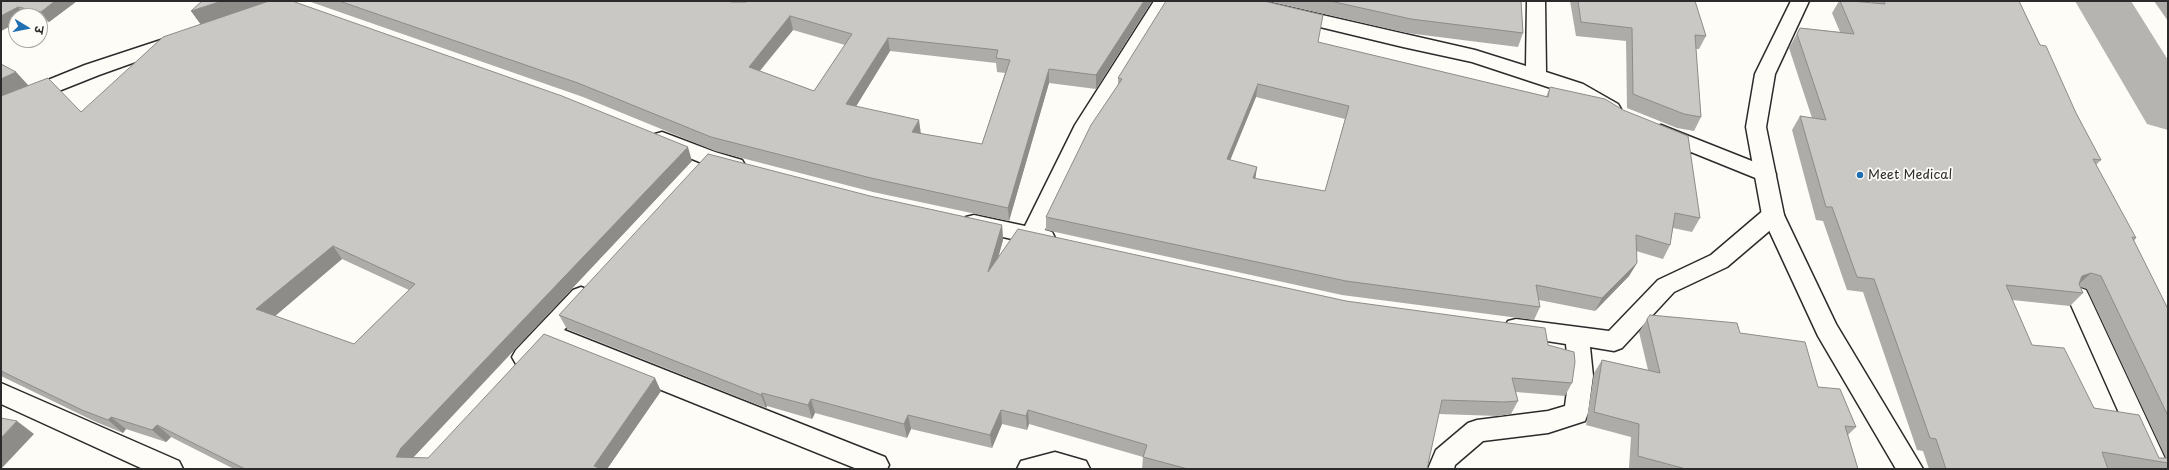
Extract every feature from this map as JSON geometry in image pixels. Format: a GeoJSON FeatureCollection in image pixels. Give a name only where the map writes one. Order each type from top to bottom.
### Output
{"type":"FeatureCollection","features":[{"type":"Feature","properties":{"kind":"street"},"geometry":{"type":"LineString","coordinates":[[1030,235],[1085,125],[1163,1]]}},
{"type":"Feature","properties":{"kind":"street"},"geometry":{"type":"LineString","coordinates":[[1237,1],[1403,41],[1475,56],[1576,89],[1624,117]]}},
{"type":"Feature","properties":{"kind":"street"},"geometry":{"type":"LineString","coordinates":[[1536,1],[1536,77]]}},
{"type":"Feature","properties":{"kind":"street"},"geometry":{"type":"LineString","coordinates":[[1800,1],[1765,74],[1756,128],[1773,215],[1826,330],[1910,469]]}},
{"type":"Feature","properties":{"kind":"street"},"geometry":{"type":"LineString","coordinates":[[1,107],[92,70],[194,34]]}},
{"type":"Feature","properties":{"kind":"street"},"geometry":{"type":"LineString","coordinates":[[1646,125],[1765,174]]}},
{"type":"Feature","properties":{"kind":"street"},"geometry":{"type":"LineString","coordinates":[[642,131],[708,158],[754,170]]}},
{"type":"Feature","properties":{"kind":"street"},"geometry":{"type":"LineString","coordinates":[[692,176],[708,158]]}},
{"type":"Feature","properties":{"kind":"street"},"geometry":{"type":"LineString","coordinates":[[1499,325],[1614,341],[1666,286],[1719,261],[1773,215]]}},
{"type":"Feature","properties":{"kind":"street"},"geometry":{"type":"LineString","coordinates":[[956,219],[1062,242]]}},
{"type":"Feature","properties":{"kind":"street"},"geometry":{"type":"LineString","coordinates":[[510,373],[595,281]]}},
{"type":"Feature","properties":{"kind":"street"},"geometry":{"type":"LineString","coordinates":[[2078,296],[2157,469]]}},
{"type":"Feature","properties":{"kind":"street"},"geometry":{"type":"LineString","coordinates":[[546,333],[878,468]]}},
{"type":"Feature","properties":{"kind":"street"},"geometry":{"type":"LineString","coordinates":[[1441,469],[1445,458],[1477,431],[1548,422],[1576,413],[1580,376],[1577,336]]}},
{"type":"Feature","properties":{"kind":"street"},"geometry":{"type":"LineString","coordinates":[[1,393],[170,469]]}},
{"type":"Feature","properties":{"kind":"street"},"geometry":{"type":"LineString","coordinates":[[1030,469],[1055,462],[1077,469]]}},
{"type":"Feature","properties":{"kind":"building"},"geometry":{"type":"Polygon","coordinates":[[[1,1],[55,1],[46,8],[8,8],[8,12],[1,16],[1,1]]]}},
{"type":"Feature","properties":{"kind":"building"},"geometry":{"type":"Polygon","coordinates":[[[202,1],[222,1],[191,11],[202,1]]]}},
{"type":"Feature","properties":{"kind":"building"},"geometry":{"type":"Polygon","coordinates":[[[269,1],[292,1],[562,96],[688,147],[401,448],[396,457],[428,458],[544,334],[655,378],[594,466],[602,469],[245,469],[157,425],[152,430],[111,417],[108,420],[82,410],[1,371],[1,96],[48,78],[81,112],[163,37],[269,1]],[[333,246],[256,309],[354,344],[415,284],[333,246]]]}},
{"type":"Feature","properties":{"kind":"building"},"geometry":{"type":"Polygon","coordinates":[[[339,1],[1144,1],[1096,75],[1049,69],[1008,208],[871,178],[711,137],[578,83],[339,1]],[[790,16],[749,67],[814,91],[852,34],[790,16]],[[888,38],[846,104],[919,120],[912,132],[982,144],[1010,60],[996,58],[998,50],[888,38]]]}},
{"type":"Feature","properties":{"kind":"building"},"geometry":{"type":"Polygon","coordinates":[[[1166,1],[1264,1],[1323,15],[1318,42],[1548,97],[1550,87],[1605,99],[1623,110],[1688,136],[1700,218],[1675,213],[1670,245],[1636,235],[1637,263],[1602,298],[1536,285],[1540,307],[1346,281],[1046,217],[1091,125],[1122,79],[1118,78],[1166,1]],[[1258,84],[1227,159],[1257,167],[1253,178],[1325,191],[1349,106],[1258,84]]]}},
{"type":"Feature","properties":{"kind":"building"},"geometry":{"type":"Polygon","coordinates":[[[1330,1],[1521,1],[1523,33],[1411,19],[1330,1]]]}},
{"type":"Feature","properties":{"kind":"building"},"geometry":{"type":"Polygon","coordinates":[[[1578,1],[1695,1],[1706,36],[1695,35],[1701,117],[1684,114],[1633,94],[1632,28],[1581,22],[1578,1]]]}},
{"type":"Feature","properties":{"kind":"building"},"geometry":{"type":"Polygon","coordinates":[[[1840,1],[1885,4],[1884,1],[2019,1],[2040,45],[2046,46],[2076,113],[2101,160],[2093,159],[2136,238],[2132,237],[2168,309],[2168,416],[2101,276],[2091,273],[2082,276],[2079,284],[2083,293],[2006,285],[2032,345],[2064,348],[2094,408],[2139,415],[2159,458],[2168,458],[2168,463],[2102,452],[2108,469],[1946,469],[1936,439],[1930,438],[1874,279],[1857,277],[1832,207],[1826,207],[1800,116],[1826,120],[1797,34],[1800,28],[1854,34],[1840,1]]]}},
{"type":"Feature","properties":{"kind":"building"},"geometry":{"type":"Polygon","coordinates":[[[1,64],[16,72],[1,79],[1,64]]]}},
{"type":"Feature","properties":{"kind":"building"},"geometry":{"type":"Polygon","coordinates":[[[708,154],[870,196],[1002,225],[988,272],[1018,229],[1346,301],[1545,328],[1548,345],[1574,352],[1575,362],[1572,383],[1512,378],[1518,401],[1442,400],[1427,469],[1188,469],[1143,457],[1147,445],[1028,410],[1026,416],[1001,410],[990,435],[908,415],[904,424],[811,399],[808,405],[762,393],[761,395],[559,315],[708,154]]]}},
{"type":"Feature","properties":{"kind":"building"},"geometry":{"type":"Polygon","coordinates":[[[1650,315],[1737,323],[1740,333],[1805,342],[1818,387],[1840,389],[1856,427],[1845,426],[1858,469],[1686,469],[1638,456],[1639,424],[1594,412],[1602,360],[1660,373],[1647,319],[1650,315]]]}},
{"type":"Feature","properties":{"kind":"building"},"geometry":{"type":"Polygon","coordinates":[[[1,418],[17,421],[1,438],[1,418]]]}},
{"type":"Feature","properties":{"kind":"waterway"},"geometry":{"type":"LineString","coordinates":[[2103,1],[2168,109]]}},
{"type":"Feature","properties":{"kind":"place","name":"Meet Medical"},"geometry":{"type":"Point","coordinates":[1860,175]}}]}
